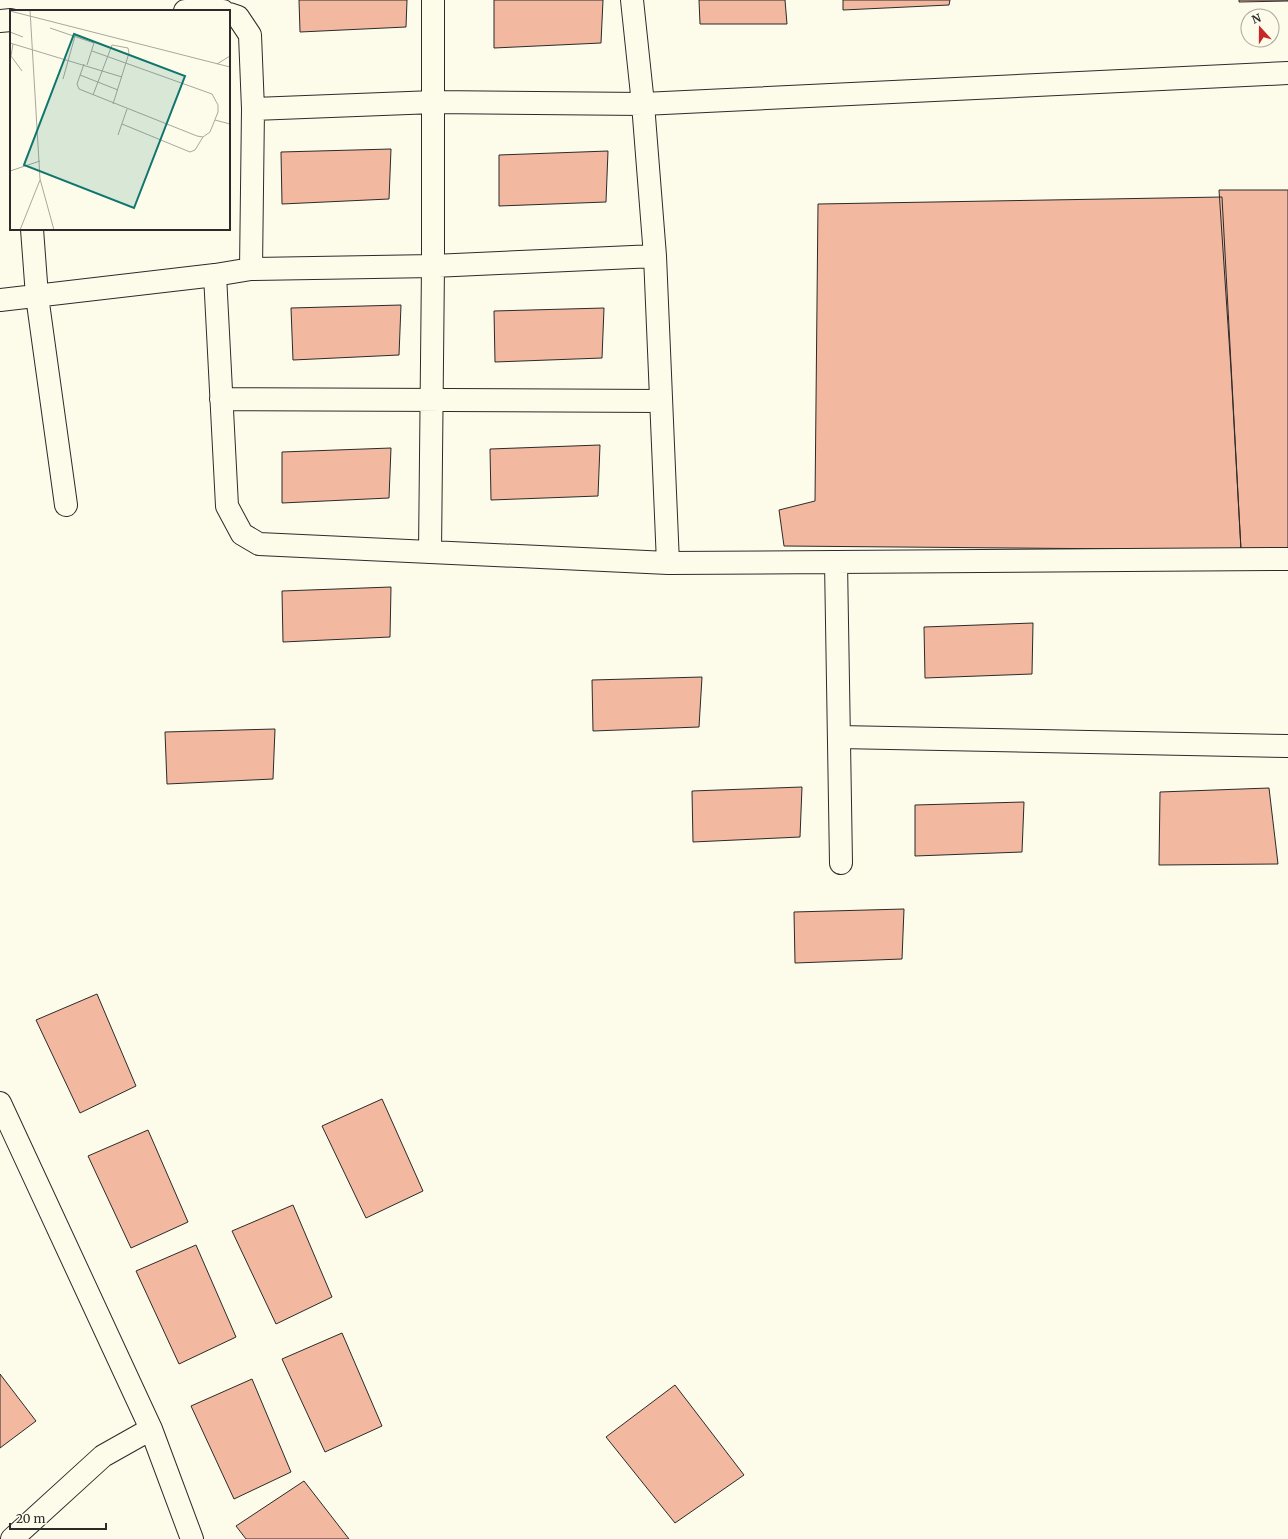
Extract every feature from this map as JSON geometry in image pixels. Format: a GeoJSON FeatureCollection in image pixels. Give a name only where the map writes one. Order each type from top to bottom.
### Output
{"type":"FeatureCollection","features":[{"type":"Feature","properties":{"kind":"street"},"geometry":{"type":"LineString","coordinates":[[430,552],[434,102],[433,0]]}},
{"type":"Feature","properties":{"kind":"street"},"geometry":{"type":"LineString","coordinates":[[632,0],[643,104],[655,256],[668,563]]}},
{"type":"Feature","properties":{"kind":"street"},"geometry":{"type":"LineString","coordinates":[[230,14],[238,17],[250,34],[253,109],[251,269]]}},
{"type":"Feature","properties":{"kind":"street"},"geometry":{"type":"LineString","coordinates":[[0,21],[10,20]]}},
{"type":"Feature","properties":{"kind":"street"},"geometry":{"type":"LineString","coordinates":[[253,109],[434,102],[643,104],[1288,73]]}},
{"type":"Feature","properties":{"kind":"street"},"geometry":{"type":"LineString","coordinates":[[32,230],[37,296],[66,505]]}},
{"type":"Feature","properties":{"kind":"street"},"geometry":{"type":"LineString","coordinates":[[0,300],[215,275],[251,269],[433,266],[655,256]]}},
{"type":"Feature","properties":{"kind":"street"},"geometry":{"type":"LineString","coordinates":[[215,275],[227,506],[242,534],[259,544],[668,563],[1288,559]]}},
{"type":"Feature","properties":{"kind":"street"},"geometry":{"type":"LineString","coordinates":[[221,398],[661,401]]}},
{"type":"Feature","properties":{"kind":"street"},"geometry":{"type":"LineString","coordinates":[[836,562],[841,863]]}},
{"type":"Feature","properties":{"kind":"street"},"geometry":{"type":"LineString","coordinates":[[838,737],[1288,746]]}},
{"type":"Feature","properties":{"kind":"street"},"geometry":{"type":"LineString","coordinates":[[0,1103],[151,1429],[192,1539]]}},
{"type":"Feature","properties":{"kind":"street"},"geometry":{"type":"LineString","coordinates":[[12,1539],[103,1456],[151,1429]]}},
{"type":"Feature","properties":{"kind":"building"},"geometry":{"type":"Polygon","coordinates":[[[299,0],[407,0],[406,27],[300,32],[299,0]]]}},
{"type":"Feature","properties":{"kind":"building"},"geometry":{"type":"Polygon","coordinates":[[[494,0],[603,0],[601,43],[494,48],[494,0]]]}},
{"type":"Feature","properties":{"kind":"building"},"geometry":{"type":"Polygon","coordinates":[[[699,0],[785,0],[787,24],[700,24],[699,0]]]}},
{"type":"Feature","properties":{"kind":"building"},"geometry":{"type":"Polygon","coordinates":[[[843,0],[950,0],[949,5],[843,10],[843,0]]]}},
{"type":"Feature","properties":{"kind":"building"},"geometry":{"type":"Polygon","coordinates":[[[1239,0],[1288,0],[1288,1],[1239,2],[1239,0]]]}},
{"type":"Feature","properties":{"kind":"building"},"geometry":{"type":"Polygon","coordinates":[[[391,149],[389,199],[282,204],[281,152],[391,149]]]}},
{"type":"Feature","properties":{"kind":"building"},"geometry":{"type":"Polygon","coordinates":[[[608,151],[606,202],[499,206],[499,155],[608,151]]]}},
{"type":"Feature","properties":{"kind":"building"},"geometry":{"type":"Polygon","coordinates":[[[1219,190],[1288,190],[1288,550],[1241,550],[1219,190]]]}},
{"type":"Feature","properties":{"kind":"building"},"geometry":{"type":"Polygon","coordinates":[[[1222,197],[1241,550],[784,546],[779,510],[815,501],[818,204],[1222,197]]]}},
{"type":"Feature","properties":{"kind":"building"},"geometry":{"type":"Polygon","coordinates":[[[401,305],[399,355],[293,360],[291,308],[401,305]]]}},
{"type":"Feature","properties":{"kind":"building"},"geometry":{"type":"Polygon","coordinates":[[[604,308],[602,358],[495,362],[494,311],[604,308]]]}},
{"type":"Feature","properties":{"kind":"building"},"geometry":{"type":"Polygon","coordinates":[[[600,445],[598,496],[491,500],[490,449],[600,445]]]}},
{"type":"Feature","properties":{"kind":"building"},"geometry":{"type":"Polygon","coordinates":[[[391,448],[389,498],[282,503],[282,452],[391,448]]]}},
{"type":"Feature","properties":{"kind":"building"},"geometry":{"type":"Polygon","coordinates":[[[391,587],[390,637],[283,642],[282,591],[391,587]]]}},
{"type":"Feature","properties":{"kind":"building"},"geometry":{"type":"Polygon","coordinates":[[[1033,623],[1032,674],[925,678],[924,627],[1033,623]]]}},
{"type":"Feature","properties":{"kind":"building"},"geometry":{"type":"Polygon","coordinates":[[[702,677],[699,727],[593,731],[592,680],[702,677]]]}},
{"type":"Feature","properties":{"kind":"building"},"geometry":{"type":"Polygon","coordinates":[[[275,729],[273,779],[167,784],[165,732],[275,729]]]}},
{"type":"Feature","properties":{"kind":"building"},"geometry":{"type":"Polygon","coordinates":[[[802,787],[800,837],[693,842],[692,791],[802,787]]]}},
{"type":"Feature","properties":{"kind":"building"},"geometry":{"type":"Polygon","coordinates":[[[1269,788],[1278,864],[1159,865],[1160,792],[1269,788]]]}},
{"type":"Feature","properties":{"kind":"building"},"geometry":{"type":"Polygon","coordinates":[[[1024,802],[1022,852],[915,856],[915,805],[1024,802]]]}},
{"type":"Feature","properties":{"kind":"building"},"geometry":{"type":"Polygon","coordinates":[[[904,909],[902,959],[795,963],[794,912],[904,909]]]}},
{"type":"Feature","properties":{"kind":"building"},"geometry":{"type":"Polygon","coordinates":[[[97,994],[136,1086],[80,1113],[36,1020],[97,994]]]}},
{"type":"Feature","properties":{"kind":"building"},"geometry":{"type":"Polygon","coordinates":[[[382,1099],[423,1191],[366,1218],[322,1126],[382,1099]]]}},
{"type":"Feature","properties":{"kind":"building"},"geometry":{"type":"Polygon","coordinates":[[[148,1130],[188,1222],[131,1248],[88,1156],[148,1130]]]}},
{"type":"Feature","properties":{"kind":"building"},"geometry":{"type":"Polygon","coordinates":[[[293,1205],[332,1297],[276,1324],[232,1231],[293,1205]]]}},
{"type":"Feature","properties":{"kind":"building"},"geometry":{"type":"Polygon","coordinates":[[[196,1245],[236,1337],[179,1364],[136,1271],[196,1245]]]}},
{"type":"Feature","properties":{"kind":"building"},"geometry":{"type":"Polygon","coordinates":[[[342,1333],[382,1426],[325,1452],[282,1359],[342,1333]]]}},
{"type":"Feature","properties":{"kind":"building"},"geometry":{"type":"Polygon","coordinates":[[[0,1374],[36,1421],[0,1448],[0,1374]]]}},
{"type":"Feature","properties":{"kind":"building"},"geometry":{"type":"Polygon","coordinates":[[[252,1379],[291,1472],[234,1499],[191,1406],[252,1379]]]}},
{"type":"Feature","properties":{"kind":"building"},"geometry":{"type":"Polygon","coordinates":[[[675,1385],[744,1475],[675,1523],[606,1437],[675,1385]]]}},
{"type":"Feature","properties":{"kind":"building"},"geometry":{"type":"Polygon","coordinates":[[[304,1481],[349,1539],[246,1539],[236,1526],[304,1481]]]}}]}
